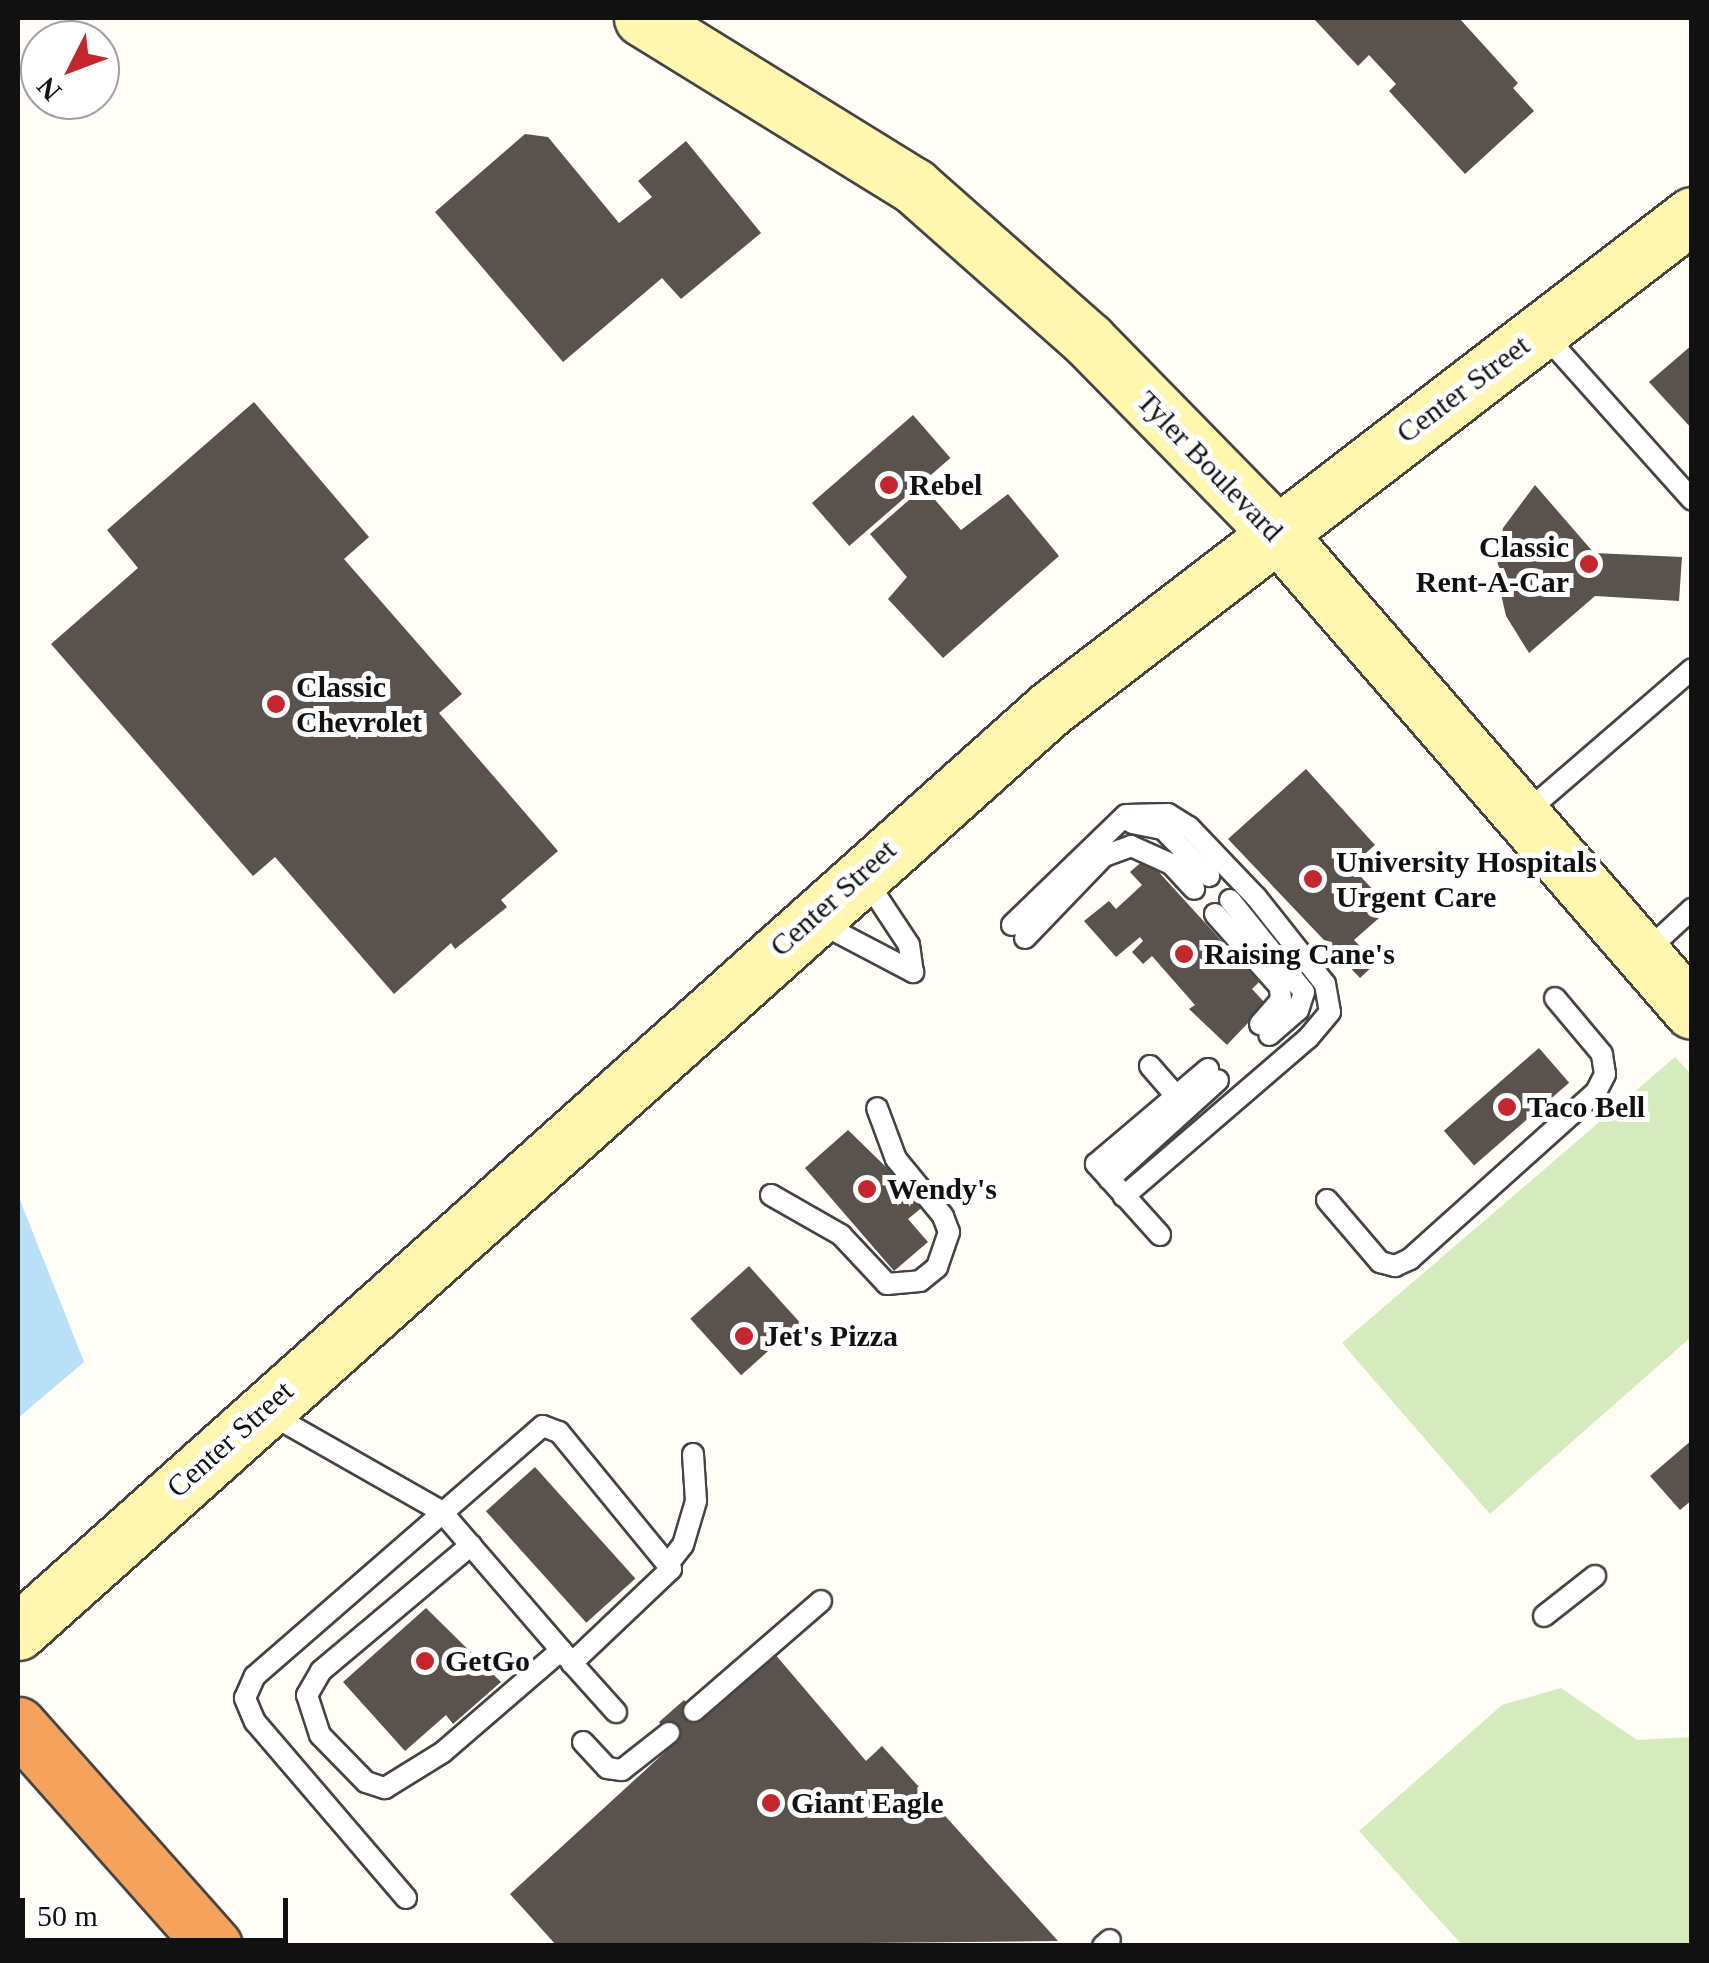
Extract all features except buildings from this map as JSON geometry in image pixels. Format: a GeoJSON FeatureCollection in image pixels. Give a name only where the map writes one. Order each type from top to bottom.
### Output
{"type":"FeatureCollection","features":[{"type":"Feature","properties":{"kind":"highway"},"geometry":{"type":"LineString","coordinates":[[18,1725],[214,1946]]}},
{"type":"Feature","properties":{"kind":"main road","name":"Tyler Boulevard"},"geometry":{"type":"LineString","coordinates":[[642,18],[794,106],[927,196],[1088,340],[1276,532],[1692,1011]]}},
{"type":"Feature","properties":{"kind":"main road","name":"Center Street"},"geometry":{"type":"LineString","coordinates":[[18,1632],[861,872],[1052,707],[1692,215]]}},
{"type":"Feature","properties":{"kind":"lane"},"geometry":{"type":"LineString","coordinates":[[1540,330],[1692,500]]}},
{"type":"Feature","properties":{"kind":"lane"},"geometry":{"type":"LineString","coordinates":[[1520,817],[1692,669]]}},
{"type":"Feature","properties":{"kind":"lane"},"geometry":{"type":"LineString","coordinates":[[1124,1196],[1308,1038],[1330,1012],[1325,984],[1256,898],[1190,827],[1168,814],[1126,815],[1018,932],[1104,856],[1144,847],[1202,882]]}},
{"type":"Feature","properties":{"kind":"lane"},"geometry":{"type":"LineString","coordinates":[[810,918],[913,972],[909,945],[861,872]]}},
{"type":"Feature","properties":{"kind":"lane"},"geometry":{"type":"LineString","coordinates":[[1222,907],[1280,987],[1281,1000],[1265,1030]]}},
{"type":"Feature","properties":{"kind":"lane"},"geometry":{"type":"LineString","coordinates":[[1641,955],[1692,909]]}},
{"type":"Feature","properties":{"kind":"lane"},"geometry":{"type":"LineString","coordinates":[[1327,1200],[1380,1262],[1396,1266],[1410,1258],[1596,1092],[1605,1074],[1602,1054],[1555,998]]}},
{"type":"Feature","properties":{"kind":"lane"},"geometry":{"type":"LineString","coordinates":[[1150,1066],[1175,1095]]}},
{"type":"Feature","properties":{"kind":"lane"},"geometry":{"type":"LineString","coordinates":[[1213,1074],[1102,1172],[1175,1095],[1213,1074]]}},
{"type":"Feature","properties":{"kind":"lane"},"geometry":{"type":"LineString","coordinates":[[771,1195],[841,1235],[887,1284],[920,1281],[937,1267],[949,1232],[943,1216],[896,1159],[877,1108]]}},
{"type":"Feature","properties":{"kind":"lane"},"geometry":{"type":"LineString","coordinates":[[1102,1172],[1160,1235]]}},
{"type":"Feature","properties":{"kind":"lane"},"geometry":{"type":"LineString","coordinates":[[263,1410],[441,1511],[616,1712]]}},
{"type":"Feature","properties":{"kind":"lane"},"geometry":{"type":"LineString","coordinates":[[406,1898],[256,1722],[245,1698],[255,1676],[441,1511],[544,1426],[559,1432],[668,1564]]}},
{"type":"Feature","properties":{"kind":"lane"},"geometry":{"type":"LineString","coordinates":[[471,1545],[321,1671],[306,1695],[320,1735],[366,1782],[385,1788],[443,1752],[664,1582],[668,1564],[683,1546],[696,1502],[693,1454]]}},
{"type":"Feature","properties":{"kind":"lane"},"geometry":{"type":"LineString","coordinates":[[1544,1616],[1595,1576]]}},
{"type":"Feature","properties":{"kind":"lane"},"geometry":{"type":"LineString","coordinates":[[694,1710],[821,1601]]}},
{"type":"Feature","properties":{"kind":"lane"},"geometry":{"type":"LineString","coordinates":[[583,1742],[607,1768],[622,1770],[669,1733]]}},
{"type":"Feature","properties":{"kind":"green space"},"geometry":{"type":"Polygon","coordinates":[[[1675,1057],[1691,1074],[1691,1337],[1490,1514],[1342,1343],[1675,1057]]]}},
{"type":"Feature","properties":{"kind":"green space"},"geometry":{"type":"Polygon","coordinates":[[[1561,1688],[1637,1740],[1691,1737],[1691,1945],[1462,1945],[1359,1831],[1502,1705],[1561,1688]]]}},
{"type":"Feature","properties":{"kind":"water"},"geometry":{"type":"Polygon","coordinates":[[[18,1195],[84,1362],[18,1418],[18,1195]]]}},
{"type":"Feature","properties":{"kind":"place","name":"Rebel"},"geometry":{"type":"Point","coordinates":[889,485]}},
{"type":"Feature","properties":{"kind":"place","name":"Classic Rent-A-Car"},"geometry":{"type":"Point","coordinates":[1589,564]}},
{"type":"Feature","properties":{"kind":"place","name":"Classic Chevrolet"},"geometry":{"type":"Point","coordinates":[276,704]}},
{"type":"Feature","properties":{"kind":"place","name":"University Hospitals Urgent Care"},"geometry":{"type":"Point","coordinates":[1313,879]}},
{"type":"Feature","properties":{"kind":"place","name":"Raising Cane's"},"geometry":{"type":"Point","coordinates":[1184,954]}},
{"type":"Feature","properties":{"kind":"place","name":"Taco Bell"},"geometry":{"type":"Point","coordinates":[1507,1107]}},
{"type":"Feature","properties":{"kind":"place","name":"Wendy's"},"geometry":{"type":"Point","coordinates":[867,1189]}},
{"type":"Feature","properties":{"kind":"place","name":"Jet's Pizza"},"geometry":{"type":"Point","coordinates":[744,1336]}},
{"type":"Feature","properties":{"kind":"place","name":"GetGo"},"geometry":{"type":"Point","coordinates":[425,1661]}},
{"type":"Feature","properties":{"kind":"place","name":"Giant Eagle"},"geometry":{"type":"Point","coordinates":[771,1803]}}]}
